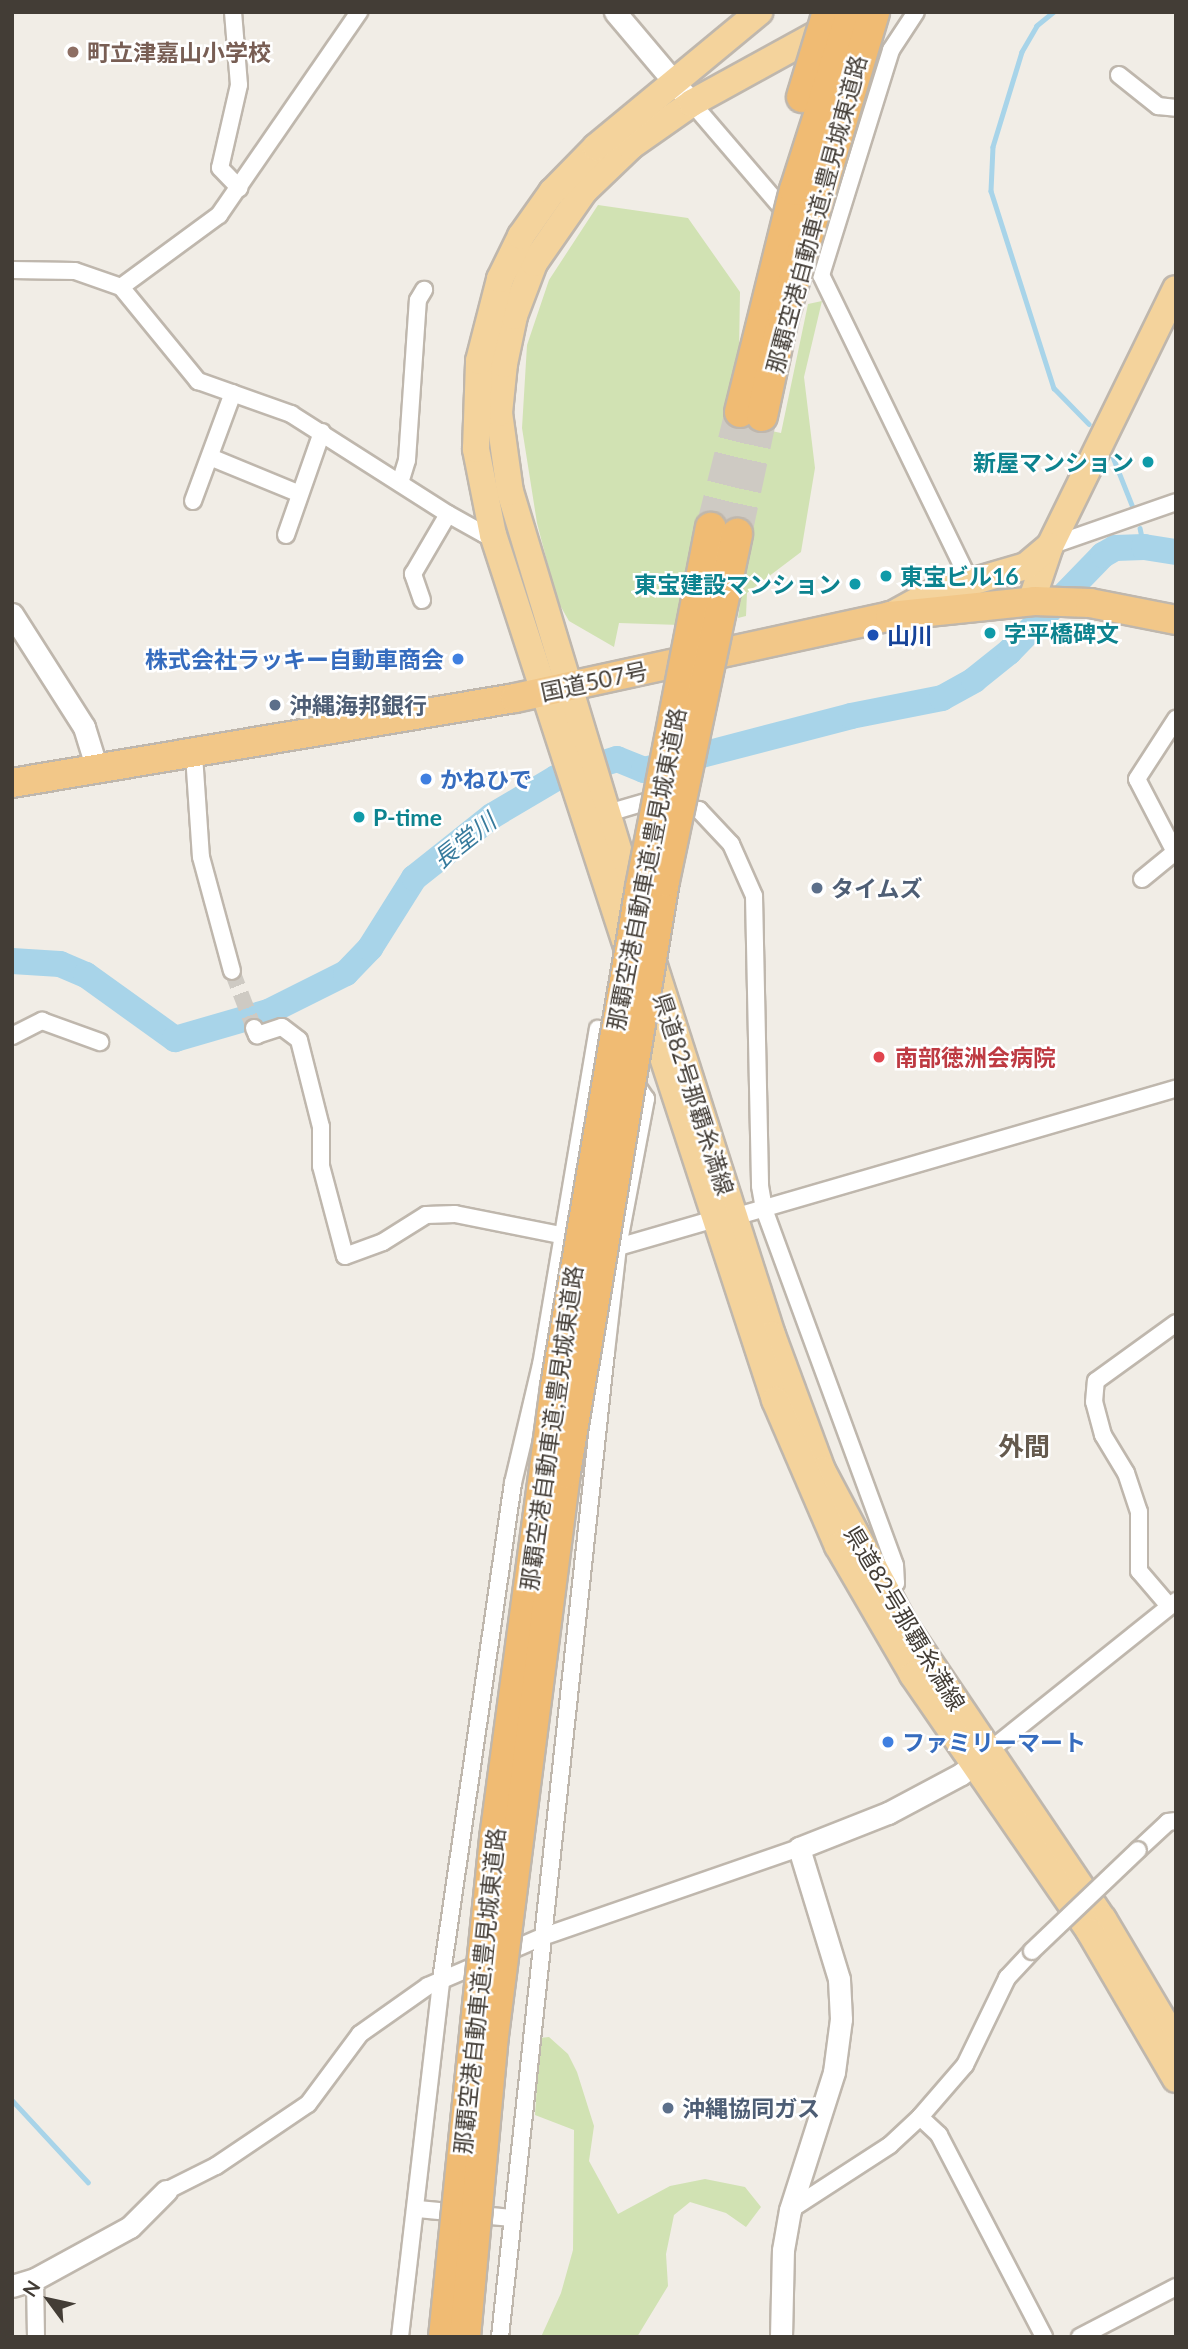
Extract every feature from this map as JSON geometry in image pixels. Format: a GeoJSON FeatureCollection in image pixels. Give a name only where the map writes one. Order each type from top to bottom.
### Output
{"type":"FeatureCollection","features":[{"type":"Feature","properties":{"kind":"highway"},"geometry":{"type":"LineString","coordinates":[[772,318],[791,138],[828,12]]}},
{"type":"Feature","properties":{"kind":"highway","name":"那覇空港自動車道;豊見城東道路"},"geometry":{"type":"LineString","coordinates":[[751,414],[806,153],[852,12]]}},
{"type":"Feature","properties":{"kind":"highway","name":"那覇空港自動車道;豊見城東道路"},"geometry":{"type":"LineString","coordinates":[[772,318],[874,12]]}},
{"type":"Feature","properties":{"kind":"highway"},"geometry":{"type":"LineString","coordinates":[[772,318],[891,12]]}},
{"type":"Feature","properties":{"kind":"highway","name":"那覇空港自動車道;豊見城東道路"},"geometry":{"type":"LineString","coordinates":[[444,2337],[495,1838],[556,1386],[641,887],[724,531],[565,1474],[493,2036],[465,2337]]}},
{"type":"Feature","properties":{"kind":"highway","name":"国道507号"},"geometry":{"type":"LineString","coordinates":[[12,783],[194,755],[558,690],[890,615],[1033,601],[1090,603],[1176,623]]}},
{"type":"Feature","properties":{"kind":"main road","name":"県道82号那覇糸満線"},"geometry":{"type":"LineString","coordinates":[[759,12],[596,147],[552,192],[521,236],[500,279],[484,332],[475,416],[479,468],[494,534],[558,690],[597,803],[724,1218],[822,1470],[878,1598],[1090,1932],[1176,2079]]}},
{"type":"Feature","properties":{"kind":"main road","name":"県道82号那覇糸満線"},"geometry":{"type":"LineString","coordinates":[[558,690],[510,492],[499,413],[504,364],[514,316],[534,264],[558,223],[611,163],[692,103],[857,12]]}},
{"type":"Feature","properties":{"kind":"main road"},"geometry":{"type":"LineString","coordinates":[[1033,601],[1050,546],[1176,289]]}},
{"type":"Feature","properties":{"kind":"main road"},"geometry":{"type":"LineString","coordinates":[[890,615],[930,594],[1026,566],[1050,546]]}},
{"type":"Feature","properties":{"kind":"main road","name":"県道82号那覇糸満線"},"geometry":{"type":"LineString","coordinates":[[982,1758],[1103,1919],[1176,2042]]}},
{"type":"Feature","properties":{"kind":"street"},"geometry":{"type":"LineString","coordinates":[[233,12],[239,85],[220,168],[239,188]]}},
{"type":"Feature","properties":{"kind":"street"},"geometry":{"type":"LineString","coordinates":[[121,287],[195,236],[219,215],[359,12]]}},
{"type":"Feature","properties":{"kind":"street"},"geometry":{"type":"LineString","coordinates":[[615,12],[797,226],[970,582]]}},
{"type":"Feature","properties":{"kind":"street"},"geometry":{"type":"LineString","coordinates":[[821,275],[891,50],[916,12]]}},
{"type":"Feature","properties":{"kind":"street"},"geometry":{"type":"LineString","coordinates":[[1119,75],[1158,106],[1176,108]]}},
{"type":"Feature","properties":{"kind":"street"},"geometry":{"type":"LineString","coordinates":[[12,271],[75,271],[121,287],[198,381],[291,414],[448,514],[484,534],[494,534]]}},
{"type":"Feature","properties":{"kind":"street"},"geometry":{"type":"LineString","coordinates":[[400,483],[407,460],[418,300],[424,290]]}},
{"type":"Feature","properties":{"kind":"street"},"geometry":{"type":"LineString","coordinates":[[193,501],[233,393]]}},
{"type":"Feature","properties":{"kind":"street"},"geometry":{"type":"LineString","coordinates":[[286,535],[322,432]]}},
{"type":"Feature","properties":{"kind":"street"},"geometry":{"type":"LineString","coordinates":[[210,457],[300,494]]}},
{"type":"Feature","properties":{"kind":"street"},"geometry":{"type":"LineString","coordinates":[[1050,546],[1176,502]]}},
{"type":"Feature","properties":{"kind":"street"},"geometry":{"type":"LineString","coordinates":[[422,600],[414,574],[448,514]]}},
{"type":"Feature","properties":{"kind":"street"},"geometry":{"type":"LineString","coordinates":[[12,614],[84,727],[97,769]]}},
{"type":"Feature","properties":{"kind":"street"},"geometry":{"type":"LineString","coordinates":[[1176,623],[1176,639]]}},
{"type":"Feature","properties":{"kind":"street"},"geometry":{"type":"LineString","coordinates":[[1142,879],[1175,852],[1137,779],[1176,719]]}},
{"type":"Feature","properties":{"kind":"street"},"geometry":{"type":"LineString","coordinates":[[194,755],[201,857],[232,971]]}},
{"type":"Feature","properties":{"kind":"street"},"geometry":{"type":"LineString","coordinates":[[597,803],[649,801],[699,810],[720,829],[747,875],[756,916],[760,1186],[764,1209],[895,1565],[896,1583],[878,1598]]}},
{"type":"Feature","properties":{"kind":"street"},"geometry":{"type":"LineString","coordinates":[[12,1036],[42,1021],[100,1042]]}},
{"type":"Feature","properties":{"kind":"street"},"geometry":{"type":"LineString","coordinates":[[254,1028],[257,1035],[282,1027],[299,1040],[321,1127],[321,1166],[345,1256],[383,1241],[426,1215],[455,1214],[618,1247],[764,1209],[1176,1089]]}},
{"type":"Feature","properties":{"kind":"street"},"geometry":{"type":"LineString","coordinates":[[400,2337],[418,2209],[441,1980],[513,1483],[541,1365],[560,1235],[598,1029],[646,1099],[618,1247],[500,2337]]}},
{"type":"Feature","properties":{"kind":"street"},"geometry":{"type":"LineString","coordinates":[[12,2286],[35,2279],[130,2227],[166,2191],[216,2166],[308,2104],[360,2034],[441,1980],[542,1937],[799,1848],[888,1813],[982,1758],[1173,1603],[1139,1571],[1139,1512],[1126,1474],[1103,1435],[1094,1402],[1096,1381],[1176,1323]]}},
{"type":"Feature","properties":{"kind":"street"},"geometry":{"type":"LineString","coordinates":[[790,2210],[880,2152],[920,2117],[965,2065],[1007,1978],[1168,1822],[1176,1821]]}},
{"type":"Feature","properties":{"kind":"street"},"geometry":{"type":"LineString","coordinates":[[781,2337],[783,2250],[790,2210],[834,2072],[841,2019],[839,1979],[799,1848]]}},
{"type":"Feature","properties":{"kind":"street"},"geometry":{"type":"LineString","coordinates":[[920,2117],[939,2135],[1044,2337]]}},
{"type":"Feature","properties":{"kind":"street"},"geometry":{"type":"LineString","coordinates":[[418,2209],[512,2218]]}},
{"type":"Feature","properties":{"kind":"street"},"geometry":{"type":"LineString","coordinates":[[35,2279],[36,2337]]}},
{"type":"Feature","properties":{"kind":"street"},"geometry":{"type":"LineString","coordinates":[[1080,2337],[1176,2287]]}},
{"type":"Feature","properties":{"kind":"green space"},"geometry":{"type":"Polygon","coordinates":[[[598,205],[688,218],[740,292],[739,352],[725,421],[781,433],[808,304],[822,301],[804,377],[815,468],[801,552],[747,593],[746,616],[738,618],[750,533],[680,625],[619,623],[614,647],[569,621],[557,600],[537,523],[522,428],[527,345],[549,280],[598,205]]]}},
{"type":"Feature","properties":{"kind":"green space"},"geometry":{"type":"Polygon","coordinates":[[[549,2037],[568,2054],[577,2072],[594,2126],[589,2161],[618,2214],[670,2186],[705,2179],[745,2187],[761,2207],[746,2227],[726,2213],[690,2202],[674,2215],[666,2254],[668,2286],[637,2337],[541,2337],[561,2293],[573,2250],[574,2130],[535,2115],[540,2038],[549,2037]]]}},
{"type":"Feature","properties":{"kind":"waterway"},"geometry":{"type":"LineString","coordinates":[[1054,12],[1037,26],[1022,52],[993,147],[991,191],[1054,388],[1089,424]]}},
{"type":"Feature","properties":{"kind":"waterway"},"geometry":{"type":"LineString","coordinates":[[1113,457],[1132,505]]}},
{"type":"Feature","properties":{"kind":"waterway"},"geometry":{"type":"LineString","coordinates":[[1140,528],[1144,547]]}},
{"type":"Feature","properties":{"kind":"waterway","name":"長堂川"},"geometry":{"type":"LineString","coordinates":[[12,961],[60,964],[86,975],[175,1039],[268,1012],[346,973],[370,948],[414,878],[492,816],[556,778],[617,759],[644,770],[851,716],[942,698],[974,680],[1009,652],[1103,555],[1115,548],[1144,547],[1176,552]]}},
{"type":"Feature","properties":{"kind":"waterway"},"geometry":{"type":"LineString","coordinates":[[12,2100],[88,2182]]}},
{"type":"Feature","properties":{"kind":"tunnel"},"geometry":{"type":"LineString","coordinates":[[711,528],[740,412]]}},
{"type":"Feature","properties":{"kind":"tunnel"},"geometry":{"type":"LineString","coordinates":[[737,534],[762,416]]}},
{"type":"Feature","properties":{"kind":"tunnel"},"geometry":{"type":"LineString","coordinates":[[232,971],[254,1028]]}},
{"type":"Feature","properties":{"kind":"place","name":"町立津嘉山小学校"},"geometry":{"type":"Point","coordinates":[73,52]}},
{"type":"Feature","properties":{"kind":"place","name":"新屋マンション"},"geometry":{"type":"Point","coordinates":[1148,462]}},
{"type":"Feature","properties":{"kind":"place","name":"東宝ビル16"},"geometry":{"type":"Point","coordinates":[886,576]}},
{"type":"Feature","properties":{"kind":"place","name":"東宝建設マンション"},"geometry":{"type":"Point","coordinates":[855,584]}},
{"type":"Feature","properties":{"kind":"place","name":"字平橋碑文"},"geometry":{"type":"Point","coordinates":[990,633]}},
{"type":"Feature","properties":{"kind":"place","name":"山川"},"geometry":{"type":"Point","coordinates":[873,635]}},
{"type":"Feature","properties":{"kind":"place","name":"株式会社ラッキー自動車商会"},"geometry":{"type":"Point","coordinates":[458,659]}},
{"type":"Feature","properties":{"kind":"place","name":"沖縄海邦銀行"},"geometry":{"type":"Point","coordinates":[275,705]}},
{"type":"Feature","properties":{"kind":"place","name":"かねひで"},"geometry":{"type":"Point","coordinates":[426,779]}},
{"type":"Feature","properties":{"kind":"place","name":"P-time"},"geometry":{"type":"Point","coordinates":[359,817]}},
{"type":"Feature","properties":{"kind":"place","name":"タイムズ"},"geometry":{"type":"Point","coordinates":[817,888]}},
{"type":"Feature","properties":{"kind":"place","name":"南部徳洲会病院"},"geometry":{"type":"Point","coordinates":[879,1057]}},
{"type":"Feature","properties":{"kind":"place","name":"ファミリーマート"},"geometry":{"type":"Point","coordinates":[888,1742]}},
{"type":"Feature","properties":{"kind":"place","name":"沖縄協同ガス"},"geometry":{"type":"Point","coordinates":[668,2108]}},
{"type":"Feature","properties":{"kind":"district","name":"外間"},"geometry":{"type":"Point","coordinates":[1024,1447]}}]}
